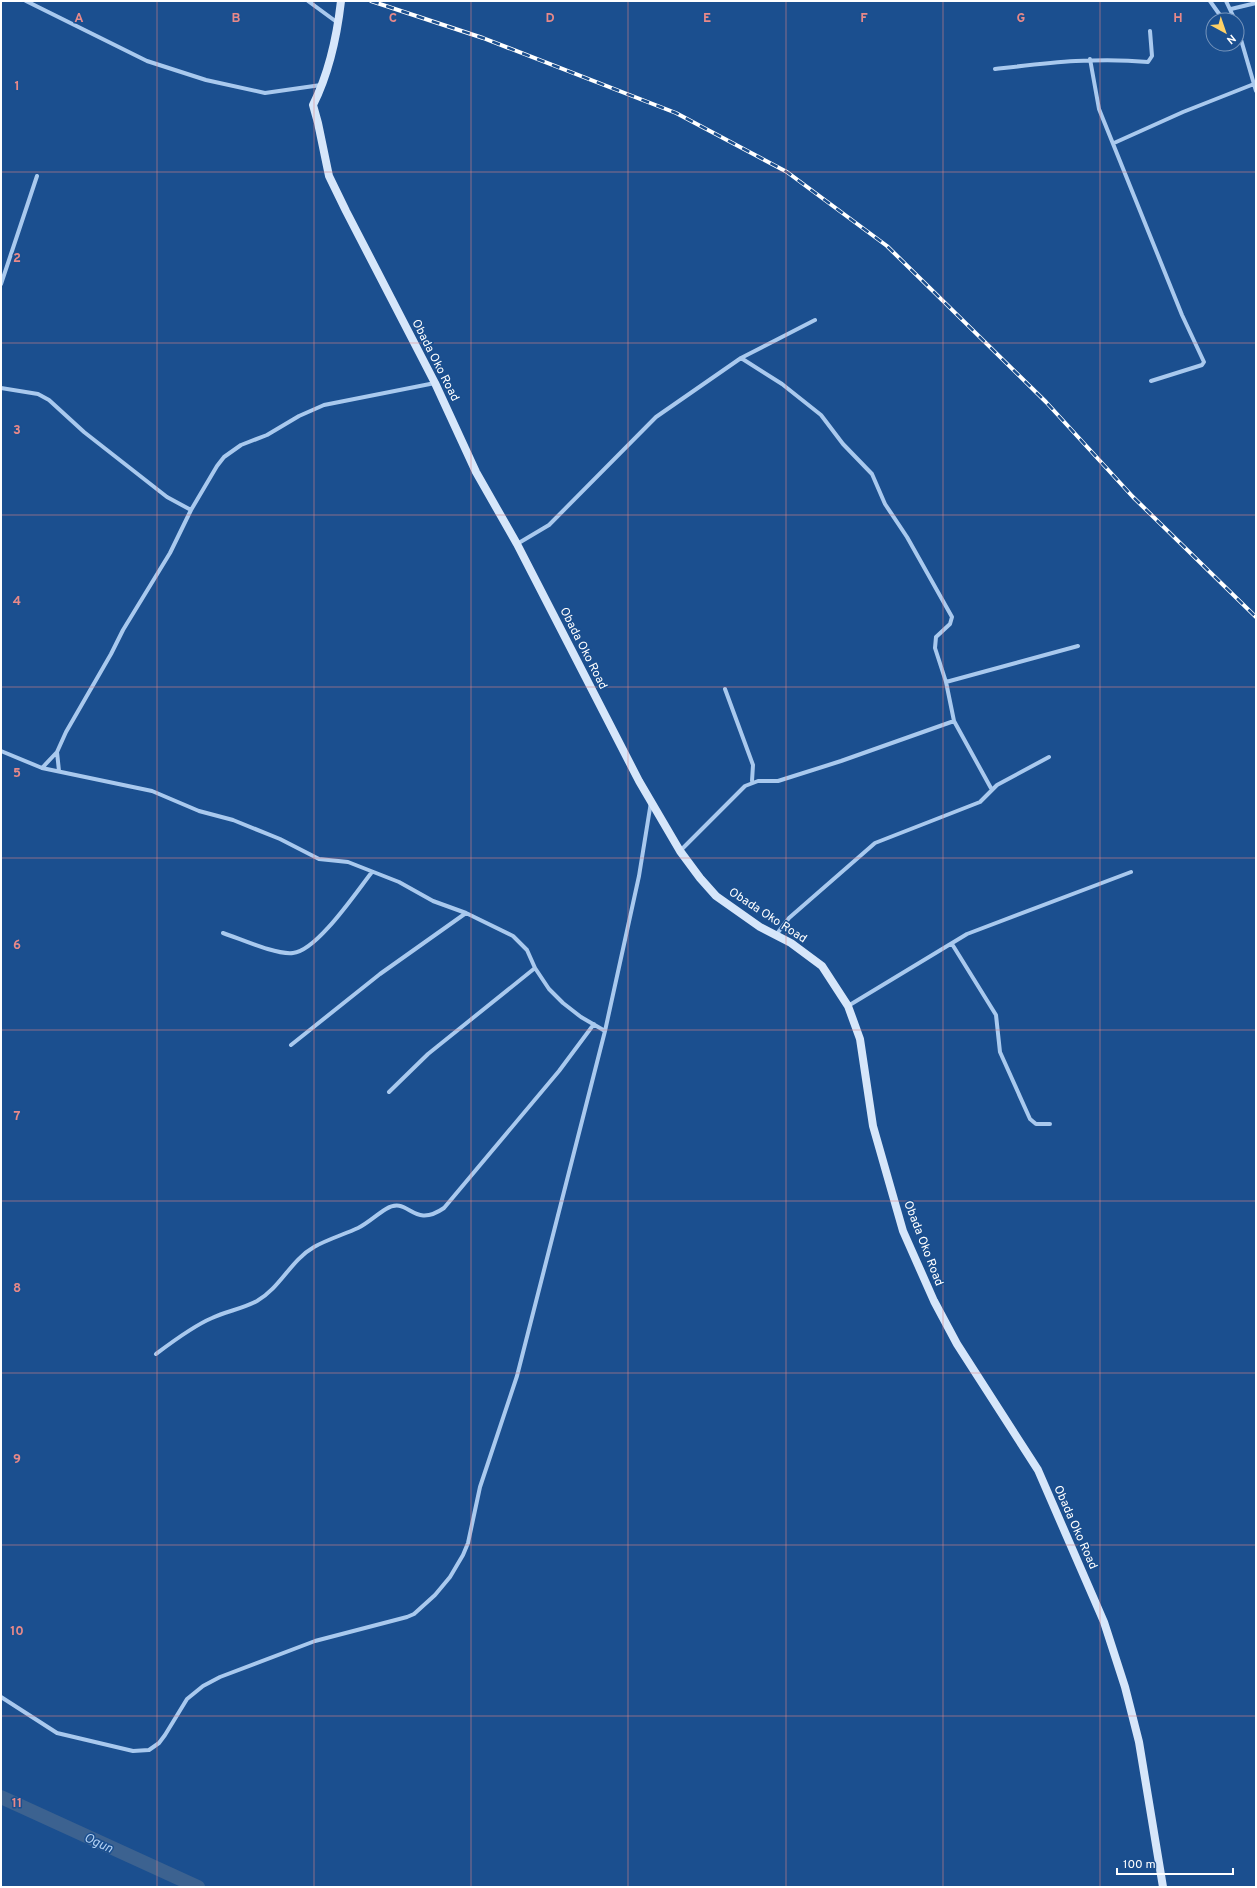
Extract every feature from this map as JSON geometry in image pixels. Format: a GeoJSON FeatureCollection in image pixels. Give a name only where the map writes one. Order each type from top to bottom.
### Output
{"type":"FeatureCollection","features":[{"type":"Feature","properties":{"kind":"main road","name":"Obada Oko Road"},"geometry":{"type":"LineString","coordinates":[[341,1],[339,23],[323,85],[313,105],[329,176],[435,383],[476,472],[516,544],[651,802],[680,851],[700,878],[716,896],[760,927],[791,943],[822,966],[848,1006],[860,1039],[873,1126],[903,1231],[934,1301],[947,1326],[1038,1470],[1073,1546],[1104,1622],[1139,1742],[1163,1887]]}},
{"type":"Feature","properties":{"kind":"street"},"geometry":{"type":"LineString","coordinates":[[26,1],[147,61],[206,80],[265,93],[323,85]]}},
{"type":"Feature","properties":{"kind":"street"},"geometry":{"type":"LineString","coordinates":[[308,1],[339,23]]}},
{"type":"Feature","properties":{"kind":"street"},"geometry":{"type":"LineString","coordinates":[[1210,1],[1218,12]]}},
{"type":"Feature","properties":{"kind":"street"},"geometry":{"type":"LineString","coordinates":[[1226,1],[1233,12]]}},
{"type":"Feature","properties":{"kind":"street"},"geometry":{"type":"LineString","coordinates":[[1232,9],[1256,3]]}},
{"type":"Feature","properties":{"kind":"street"},"geometry":{"type":"LineString","coordinates":[[995,69],[1090,59],[1117,59],[1148,62],[1152,56],[1150,31]]}},
{"type":"Feature","properties":{"kind":"street"},"geometry":{"type":"LineString","coordinates":[[1245,52],[1256,91]]}},
{"type":"Feature","properties":{"kind":"street"},"geometry":{"type":"LineString","coordinates":[[1090,59],[1099,109],[1114,143],[1182,315],[1204,362],[1202,365],[1151,381]]}},
{"type":"Feature","properties":{"kind":"street"},"geometry":{"type":"LineString","coordinates":[[1114,143],[1182,112],[1254,84]]}},
{"type":"Feature","properties":{"kind":"street"},"geometry":{"type":"LineString","coordinates":[[1,284],[38,176]]}},
{"type":"Feature","properties":{"kind":"street"},"geometry":{"type":"LineString","coordinates":[[516,544],[549,525],[656,417],[741,358],[815,320]]}},
{"type":"Feature","properties":{"kind":"street"},"geometry":{"type":"LineString","coordinates":[[741,358],[782,384],[821,415],[843,444],[872,474],[885,504],[907,537],[952,617],[950,624],[938,633],[935,642],[946,682],[954,721],[992,790]]}},
{"type":"Feature","properties":{"kind":"street"},"geometry":{"type":"LineString","coordinates":[[42,768],[58,752],[66,732],[111,654],[123,630],[170,553],[191,510],[224,457],[241,445],[267,435],[299,416],[324,405],[435,383]]}},
{"type":"Feature","properties":{"kind":"street"},"geometry":{"type":"LineString","coordinates":[[1,388],[38,394],[49,400],[84,432],[167,497],[191,510]]}},
{"type":"Feature","properties":{"kind":"street"},"geometry":{"type":"LineString","coordinates":[[946,682],[1078,646]]}},
{"type":"Feature","properties":{"kind":"street"},"geometry":{"type":"LineString","coordinates":[[725,689],[753,765],[752,781]]}},
{"type":"Feature","properties":{"kind":"street"},"geometry":{"type":"LineString","coordinates":[[680,851],[744,786],[752,781],[778,781],[841,761],[954,721]]}},
{"type":"Feature","properties":{"kind":"street"},"geometry":{"type":"LineString","coordinates":[[1,751],[42,768],[152,791],[199,811],[233,820],[280,838],[319,859],[348,862],[399,882],[433,901],[466,913],[513,936],[527,950],[535,968],[549,988],[563,1003],[605,1031]]}},
{"type":"Feature","properties":{"kind":"street"},"geometry":{"type":"LineString","coordinates":[[58,752],[59,771]]}},
{"type":"Feature","properties":{"kind":"street"},"geometry":{"type":"LineString","coordinates":[[776,935],[789,918],[875,843],[980,802],[997,785],[1049,757]]}},
{"type":"Feature","properties":{"kind":"street"},"geometry":{"type":"LineString","coordinates":[[1,1697],[57,1733],[133,1751],[148,1750],[159,1743],[187,1699],[203,1686],[220,1676],[315,1641],[414,1614],[435,1595],[450,1577],[468,1543],[480,1487],[517,1376],[605,1031],[639,876],[651,802]]}},
{"type":"Feature","properties":{"kind":"street"},"geometry":{"type":"LineString","coordinates":[[223,933],[282,953],[294,953],[308,948],[319,939],[372,872]]}},
{"type":"Feature","properties":{"kind":"street"},"geometry":{"type":"LineString","coordinates":[[848,1006],[967,934],[1131,872]]}},
{"type":"Feature","properties":{"kind":"street"},"geometry":{"type":"LineString","coordinates":[[291,1045],[380,974],[466,913]]}},
{"type":"Feature","properties":{"kind":"street"},"geometry":{"type":"LineString","coordinates":[[952,944],[996,1015],[1000,1052],[1030,1119],[1036,1124],[1050,1124]]}},
{"type":"Feature","properties":{"kind":"street"},"geometry":{"type":"LineString","coordinates":[[389,1092],[428,1054],[535,968]]}},
{"type":"Feature","properties":{"kind":"street"},"geometry":{"type":"LineString","coordinates":[[156,1354],[209,1319],[242,1308],[258,1300],[274,1287],[297,1260],[314,1247],[360,1227],[386,1209],[394,1205],[403,1207],[418,1215],[426,1217],[434,1215],[444,1208],[559,1071],[594,1024]]}},
{"type":"Feature","properties":{"kind":"waterway","name":"Ogun"},"geometry":{"type":"LineString","coordinates":[[1,1797],[198,1887]]}},
{"type":"Feature","properties":{"kind":"railway"},"geometry":{"type":"LineString","coordinates":[[371,1],[483,38],[676,113],[787,172],[887,246],[1046,402],[1133,497],[1256,617]]}}]}
